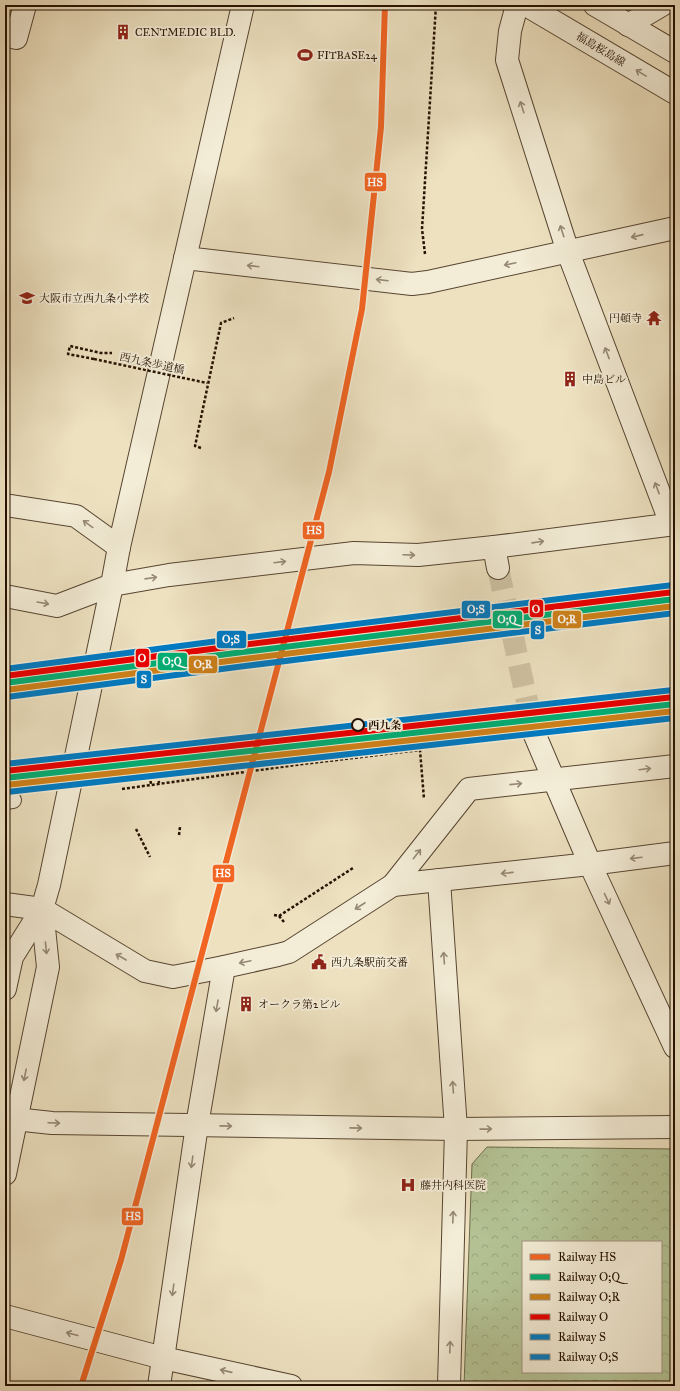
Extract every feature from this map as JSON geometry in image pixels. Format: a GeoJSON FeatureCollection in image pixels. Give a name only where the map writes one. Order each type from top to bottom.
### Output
{"type":"FeatureCollection","features":[{"type":"Feature","properties":{"kind":"street"},"geometry":{"type":"LineString","coordinates":[[16,38],[25,5]]}},
{"type":"Feature","properties":{"kind":"street"},"geometry":{"type":"LineString","coordinates":[[5,988],[12,957],[42,909],[54,859],[119,547],[243,5]]}},
{"type":"Feature","properties":{"kind":"street"},"geometry":{"type":"LineString","coordinates":[[5,596],[57,606],[112,585],[169,575],[354,553],[496,557],[673,524],[568,252],[507,60],[510,31],[517,5]]}},
{"type":"Feature","properties":{"kind":"street","name":"福島桜島線"},"geometry":{"type":"LineString","coordinates":[[526,5],[675,93]]}},
{"type":"Feature","properties":{"kind":"street"},"geometry":{"type":"LineString","coordinates":[[595,5],[675,52]]}},
{"type":"Feature","properties":{"kind":"street"},"geometry":{"type":"LineString","coordinates":[[628,24],[662,5]]}},
{"type":"Feature","properties":{"kind":"street"},"geometry":{"type":"LineString","coordinates":[[185,258],[412,284],[428,282],[675,228]]}},
{"type":"Feature","properties":{"kind":"street"},"geometry":{"type":"LineString","coordinates":[[5,505],[76,516],[119,547]]}},
{"type":"Feature","properties":{"kind":"street"},"geometry":{"type":"LineString","coordinates":[[534,733],[590,864],[675,1047]]}},
{"type":"Feature","properties":{"kind":"street"},"geometry":{"type":"LineString","coordinates":[[5,904],[42,909],[145,971],[173,977],[224,967],[289,952],[393,885],[469,789],[675,766]]}},
{"type":"Feature","properties":{"kind":"street"},"geometry":{"type":"LineString","coordinates":[[393,885],[590,864],[675,853]]}},
{"type":"Feature","properties":{"kind":"street"},"geometry":{"type":"LineString","coordinates":[[439,880],[456,1129],[449,1386]]}},
{"type":"Feature","properties":{"kind":"street"},"geometry":{"type":"LineString","coordinates":[[5,1174],[10,1119],[48,967],[42,909]]}},
{"type":"Feature","properties":{"kind":"street"},"geometry":{"type":"LineString","coordinates":[[159,1386],[197,1126],[224,967]]}},
{"type":"Feature","properties":{"kind":"street"},"geometry":{"type":"LineString","coordinates":[[10,1119],[52,1123],[456,1129],[675,1126]]}},
{"type":"Feature","properties":{"kind":"street"},"geometry":{"type":"LineString","coordinates":[[5,1316],[163,1358],[291,1386]]}},
{"type":"Feature","properties":{"kind":"path"},"geometry":{"type":"LineString","coordinates":[[428,282],[422,229],[436,5]]}},
{"type":"Feature","properties":{"kind":"path"},"geometry":{"type":"LineString","coordinates":[[201,448],[195,446],[207,383],[221,323],[234,318]]}},
{"type":"Feature","properties":{"kind":"path","name":"西九条歩道橋"},"geometry":{"type":"LineString","coordinates":[[112,353],[101,353],[70,346],[68,354],[207,383]]}},
{"type":"Feature","properties":{"kind":"path"},"geometry":{"type":"LineString","coordinates":[[122,789],[303,764],[420,750],[428,841]]}},
{"type":"Feature","properties":{"kind":"path"},"geometry":{"type":"LineString","coordinates":[[150,776],[151,785]]}},
{"type":"Feature","properties":{"kind":"path"},"geometry":{"type":"LineString","coordinates":[[158,776],[159,783]]}},
{"type":"Feature","properties":{"kind":"path"},"geometry":{"type":"LineString","coordinates":[[179,835],[180,827]]}},
{"type":"Feature","properties":{"kind":"path"},"geometry":{"type":"LineString","coordinates":[[136,829],[150,857]]}},
{"type":"Feature","properties":{"kind":"path"},"geometry":{"type":"LineString","coordinates":[[279,916],[352,868]]}},
{"type":"Feature","properties":{"kind":"path"},"geometry":{"type":"LineString","coordinates":[[274,915],[279,916],[284,922]]}},
{"type":"Feature","properties":{"kind":"green space"},"geometry":{"type":"Polygon","coordinates":[[[487,1147],[675,1149],[675,1386],[464,1386],[472,1164],[487,1147]]]}},
{"type":"Feature","properties":{"kind":"tunnel"},"geometry":{"type":"LineString","coordinates":[[498,568],[534,733]]}},
{"type":"Feature","properties":{"kind":"rail line","name":"HS"},"geometry":{"type":"LineString","coordinates":[[81,1386],[121,1260],[329,472],[362,309],[381,127],[385,5]]}},
{"type":"Feature","properties":{"kind":"rail line","name":"O;S"},"geometry":{"type":"LineString","coordinates":[[5,669],[241,638],[673,585]]}},
{"type":"Feature","properties":{"kind":"rail line","name":"O"},"geometry":{"type":"LineString","coordinates":[[5,676],[242,645],[674,592]]}},
{"type":"Feature","properties":{"kind":"rail line","name":"O;Q"},"geometry":{"type":"LineString","coordinates":[[5,683],[675,599]]}},
{"type":"Feature","properties":{"kind":"rail line","name":"O;R"},"geometry":{"type":"LineString","coordinates":[[6,690],[675,606]]}},
{"type":"Feature","properties":{"kind":"rail line","name":"S"},"geometry":{"type":"LineString","coordinates":[[7,697],[675,613]]}},
{"type":"Feature","properties":{"kind":"rail line","name":"O;S"},"geometry":{"type":"LineString","coordinates":[[5,764],[673,690]]}},
{"type":"Feature","properties":{"kind":"rail line","name":"O"},"geometry":{"type":"LineString","coordinates":[[5,771],[674,697]]}},
{"type":"Feature","properties":{"kind":"rail line","name":"O;Q"},"geometry":{"type":"LineString","coordinates":[[5,778],[675,704]]}},
{"type":"Feature","properties":{"kind":"rail line","name":"O;R"},"geometry":{"type":"LineString","coordinates":[[6,785],[675,711]]}},
{"type":"Feature","properties":{"kind":"rail line","name":"S"},"geometry":{"type":"LineString","coordinates":[[7,792],[675,718]]}},
{"type":"Feature","properties":{"kind":"place","name":"CENTMEDIC BLD."},"geometry":{"type":"Point","coordinates":[123,32]}},
{"type":"Feature","properties":{"kind":"place","name":"FITBASE24"},"geometry":{"type":"Point","coordinates":[305,55]}},
{"type":"Feature","properties":{"kind":"place","name":"大阪市立西九条小学校"},"geometry":{"type":"Point","coordinates":[27,298]}},
{"type":"Feature","properties":{"kind":"place","name":"円頓寺"},"geometry":{"type":"Point","coordinates":[654,318]}},
{"type":"Feature","properties":{"kind":"place","name":"中島ビル"},"geometry":{"type":"Point","coordinates":[570,379]}},
{"type":"Feature","properties":{"kind":"place","name":"西九条"},"geometry":{"type":"Point","coordinates":[358,725]}},
{"type":"Feature","properties":{"kind":"place","name":"西九条駅前交番"},"geometry":{"type":"Point","coordinates":[319,962]}},
{"type":"Feature","properties":{"kind":"place","name":"オークラ第2ビル"},"geometry":{"type":"Point","coordinates":[246,1004]}},
{"type":"Feature","properties":{"kind":"place","name":"藤井内科医院"},"geometry":{"type":"Point","coordinates":[408,1185]}}]}
